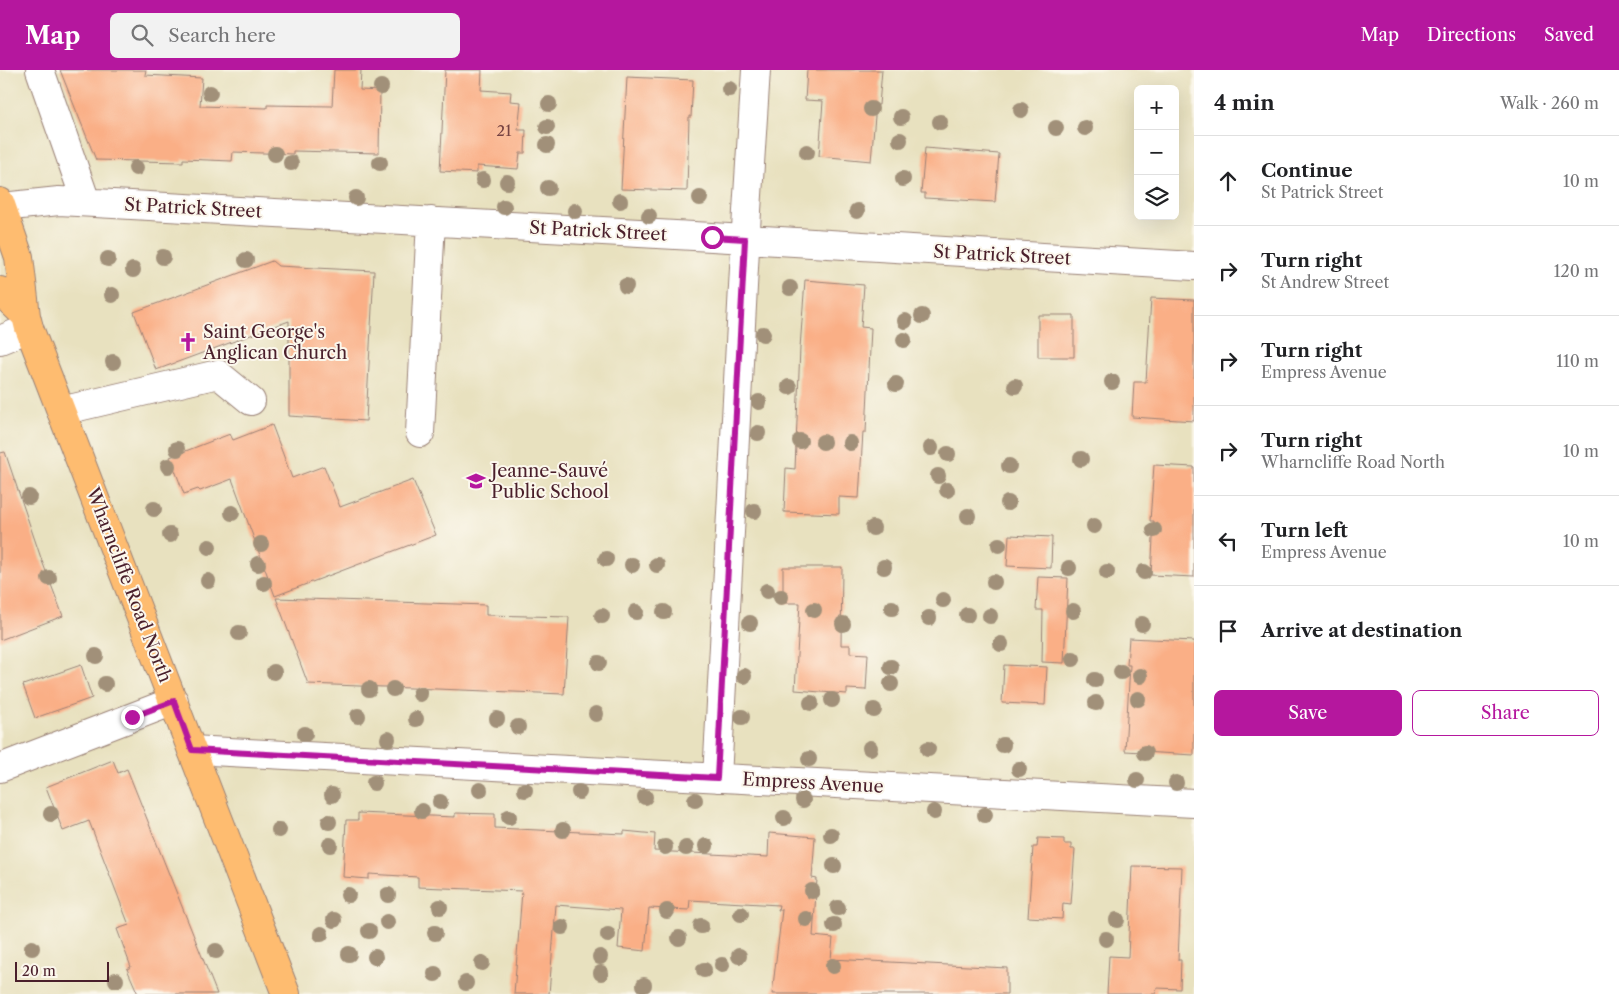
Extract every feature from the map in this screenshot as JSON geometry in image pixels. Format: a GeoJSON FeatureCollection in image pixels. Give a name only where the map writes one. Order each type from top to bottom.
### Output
{"type":"FeatureCollection","features":[{"type":"Feature","properties":{"kind":"main road","name":"Wharncliffe Road North"},"geometry":{"type":"LineString","coordinates":[[1,205],[19,257],[28,322],[286,994]]}},
{"type":"Feature","properties":{"kind":"main road","name":"Wharncliffe Road North"},"geometry":{"type":"LineString","coordinates":[[0,291],[28,322]]}},
{"type":"Feature","properties":{"kind":"street"},"geometry":{"type":"LineString","coordinates":[[40,70],[86,202]]}},
{"type":"Feature","properties":{"kind":"street"},"geometry":{"type":"LineString","coordinates":[[717,778],[745,239],[756,70]]}},
{"type":"Feature","properties":{"kind":"street","name":"St Patrick Street"},"geometry":{"type":"LineString","coordinates":[[1,205],[59,201],[86,202],[1194,266]]}},
{"type":"Feature","properties":{"kind":"street"},"geometry":{"type":"LineString","coordinates":[[420,433],[430,222]]}},
{"type":"Feature","properties":{"kind":"street"},"geometry":{"type":"LineString","coordinates":[[0,340],[28,322]]}},
{"type":"Feature","properties":{"kind":"street"},"geometry":{"type":"LineString","coordinates":[[61,411],[218,374],[251,401]]}},
{"type":"Feature","properties":{"kind":"street"},"geometry":{"type":"LineString","coordinates":[[0,768],[174,701]]}},
{"type":"Feature","properties":{"kind":"street","name":"Empress Avenue"},"geometry":{"type":"LineString","coordinates":[[192,750],[1194,803]]}},
{"type":"Feature","properties":{"kind":"building"},"geometry":{"type":"Polygon","coordinates":[[[60,70],[146,70],[145,75],[202,78],[200,106],[267,108],[267,105],[332,106],[334,70],[361,70],[360,90],[380,91],[379,153],[293,151],[293,154],[233,152],[232,161],[183,159],[183,162],[96,160],[60,70]]]}},
{"type":"Feature","properties":{"kind":"building"},"geometry":{"type":"Polygon","coordinates":[[[445,70],[482,70],[481,90],[511,92],[510,101],[521,102],[518,130],[526,130],[525,153],[520,153],[518,169],[477,166],[477,173],[440,171],[445,70]]]}},
{"type":"Feature","properties":{"kind":"building"},"geometry":{"type":"Polygon","coordinates":[[[807,70],[882,70],[879,105],[876,105],[871,161],[819,156],[823,101],[805,100],[807,70]]]}},
{"type":"Feature","properties":{"kind":"building"},"geometry":{"type":"Polygon","coordinates":[[[627,77],[693,80],[691,117],[689,117],[687,191],[621,189],[627,77]]]}},
{"type":"Feature","properties":{"kind":"building"},"geometry":{"type":"Polygon","coordinates":[[[925,148],[999,154],[995,202],[925,198],[925,193],[921,193],[925,148]]]}},
{"type":"Feature","properties":{"kind":"building","name":"Saint George's Anglican Church"},"geometry":{"type":"Polygon","coordinates":[[[272,261],[278,266],[374,271],[366,421],[289,416],[289,321],[156,370],[134,312],[272,261]]]}},
{"type":"Feature","properties":{"kind":"building"},"geometry":{"type":"Polygon","coordinates":[[[805,280],[864,285],[861,327],[871,328],[866,432],[863,432],[859,498],[839,497],[839,514],[784,512],[786,468],[795,469],[805,280]]]}},
{"type":"Feature","properties":{"kind":"building"},"geometry":{"type":"Polygon","coordinates":[[[1151,298],[1194,300],[1194,421],[1132,417],[1134,382],[1146,382],[1151,298]]]}},
{"type":"Feature","properties":{"kind":"building"},"geometry":{"type":"Polygon","coordinates":[[[1038,315],[1074,315],[1074,357],[1038,357],[1038,315]]]}},
{"type":"Feature","properties":{"kind":"building"},"geometry":{"type":"Polygon","coordinates":[[[272,425],[292,478],[324,466],[340,507],[413,480],[436,535],[275,596],[232,479],[200,491],[198,489],[184,494],[170,457],[230,434],[233,440],[272,425]]]}},
{"type":"Feature","properties":{"kind":"building"},"geometry":{"type":"Polygon","coordinates":[[[5,452],[63,616],[0,640],[0,453],[5,452]]]}},
{"type":"Feature","properties":{"kind":"building"},"geometry":{"type":"Polygon","coordinates":[[[1154,465],[1194,467],[1194,577],[1151,575],[1154,521],[1150,521],[1154,465]]]}},
{"type":"Feature","properties":{"kind":"building"},"geometry":{"type":"Polygon","coordinates":[[[1009,535],[1052,537],[1051,568],[1007,566],[1009,535]]]}},
{"type":"Feature","properties":{"kind":"building"},"geometry":{"type":"Polygon","coordinates":[[[783,567],[842,567],[841,645],[850,645],[850,653],[868,654],[866,690],[847,689],[847,694],[795,690],[800,603],[783,603],[783,567]]]}},
{"type":"Feature","properties":{"kind":"building"},"geometry":{"type":"Polygon","coordinates":[[[1038,577],[1068,578],[1064,663],[1042,662],[1043,610],[1036,610],[1038,577]]]}},
{"type":"Feature","properties":{"kind":"building"},"geometry":{"type":"Polygon","coordinates":[[[276,598],[486,605],[486,615],[569,617],[564,694],[308,684],[276,598]]]}},
{"type":"Feature","properties":{"kind":"building"},"geometry":{"type":"Polygon","coordinates":[[[1129,638],[1194,641],[1194,755],[1125,751],[1130,665],[1127,665],[1129,638]]]}},
{"type":"Feature","properties":{"kind":"building"},"geometry":{"type":"Polygon","coordinates":[[[81,665],[92,698],[35,718],[23,685],[81,665]]]}},
{"type":"Feature","properties":{"kind":"building"},"geometry":{"type":"Polygon","coordinates":[[[1004,665],[1047,667],[1045,705],[1002,703],[1004,665]]]}},
{"type":"Feature","properties":{"kind":"building"},"geometry":{"type":"Polygon","coordinates":[[[113,760],[118,773],[127,769],[217,994],[138,994],[127,969],[131,967],[117,929],[129,925],[89,821],[63,831],[46,787],[113,760]]]}},
{"type":"Feature","properties":{"kind":"building"},"geometry":{"type":"Polygon","coordinates":[[[358,813],[455,817],[455,813],[495,814],[495,828],[624,834],[624,831],[655,834],[654,851],[768,857],[769,833],[815,837],[812,878],[817,879],[813,936],[833,938],[831,959],[1007,968],[1007,994],[772,994],[782,910],[778,910],[779,905],[690,900],[689,910],[649,908],[645,951],[618,948],[621,910],[556,905],[549,994],[514,994],[522,891],[418,887],[418,877],[369,874],[369,879],[343,877],[346,820],[358,820],[358,813]]]}},
{"type":"Feature","properties":{"kind":"building"},"geometry":{"type":"Polygon","coordinates":[[[1038,838],[1064,839],[1064,844],[1071,844],[1071,849],[1075,849],[1071,904],[1063,903],[1062,919],[1028,917],[1033,847],[1037,847],[1038,838]]]}},
{"type":"Feature","properties":{"kind":"building"},"geometry":{"type":"Polygon","coordinates":[[[1132,866],[1182,867],[1178,960],[1181,960],[1180,989],[1157,988],[1156,994],[1107,994],[1109,956],[1128,957],[1132,866]]]}},
{"type":"Feature","properties":{"kind":"place","name":"Saint George's Anglican Church"},"geometry":{"type":"Point","coordinates":[188,342]}},
{"type":"Feature","properties":{"kind":"place","name":"Jeanne-Sauvé Public School"},"geometry":{"type":"Point","coordinates":[476,481]}},
{"type":"Feature","properties":{"kind":"route"},"geometry":{"type":"LineString","coordinates":[[132,717],[174,701],[192,750],[717,778],[745,239],[712,237]]}}]}
